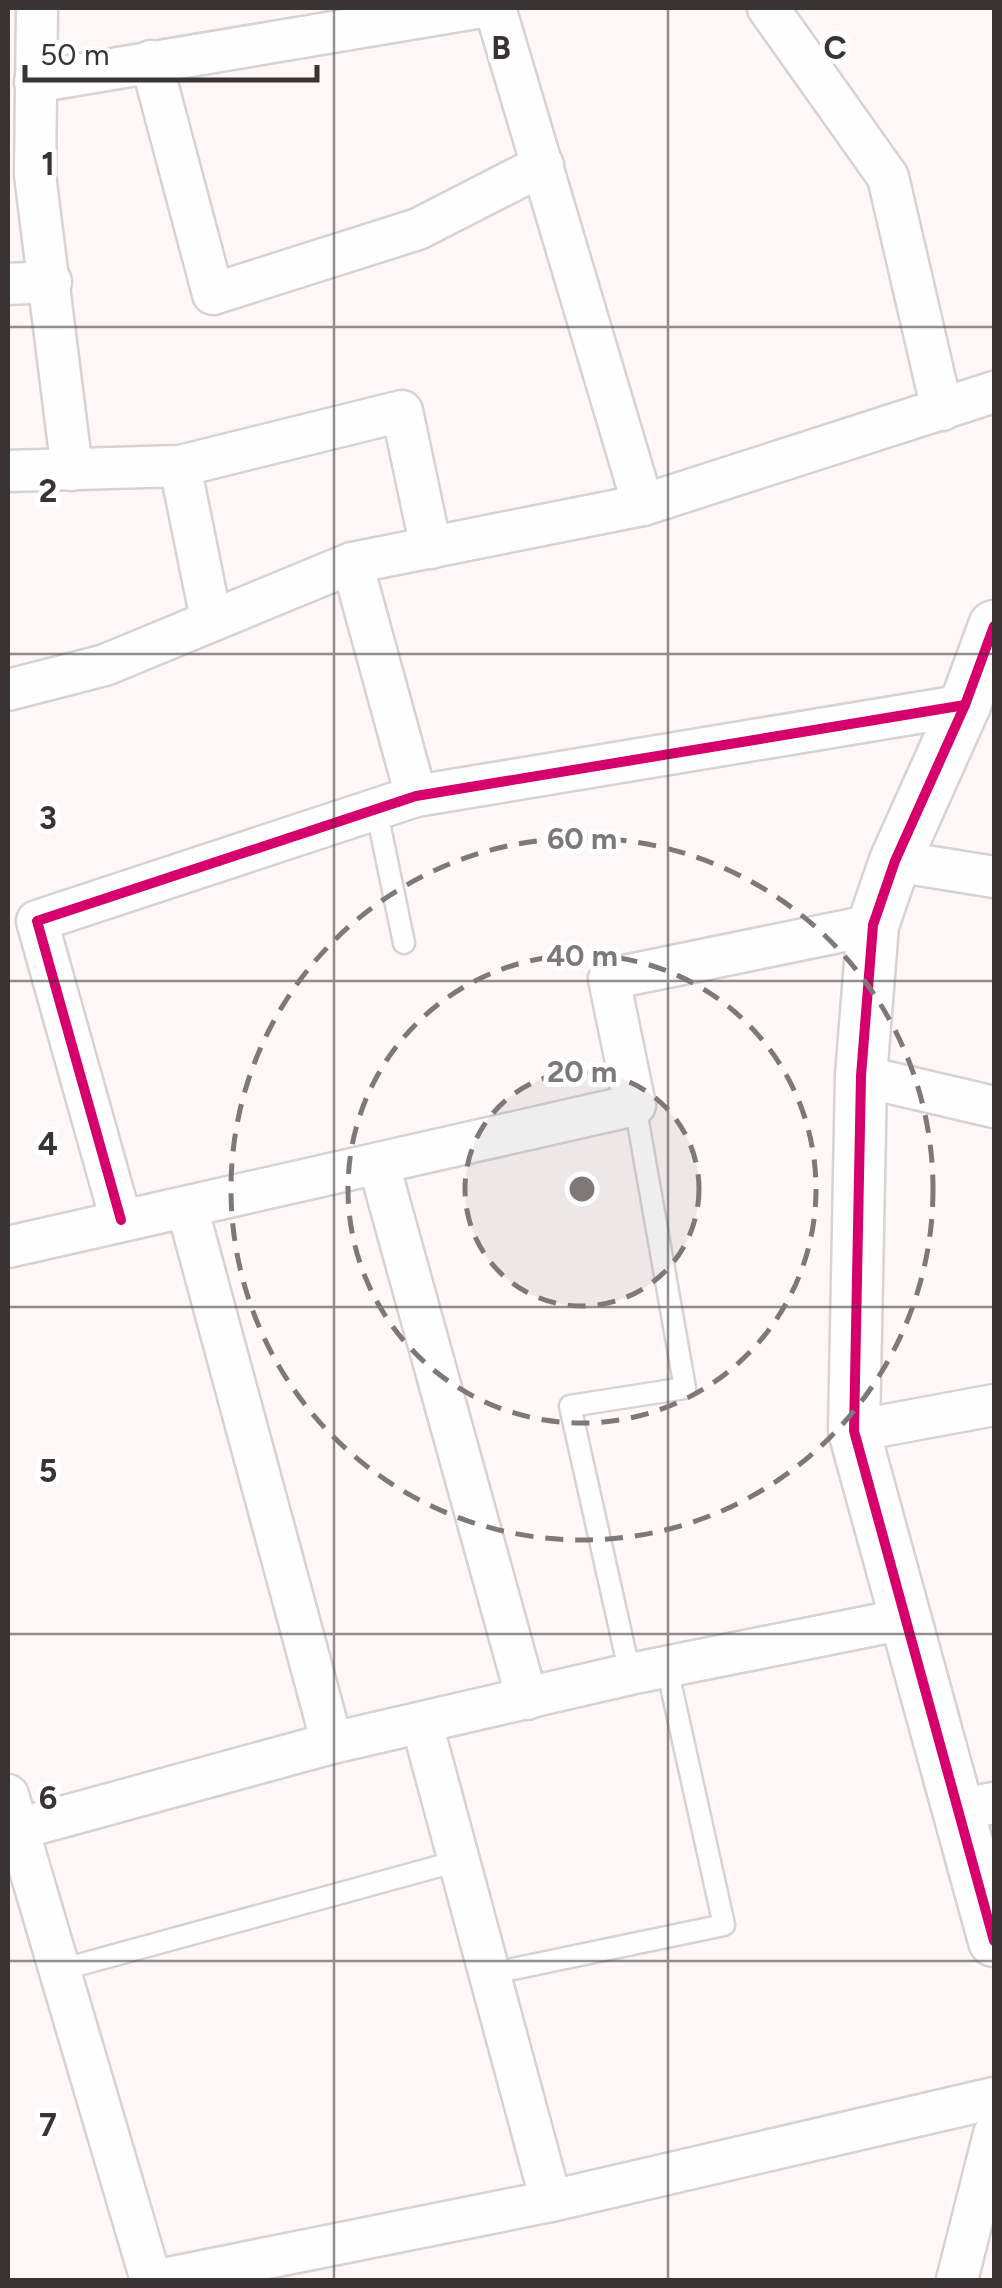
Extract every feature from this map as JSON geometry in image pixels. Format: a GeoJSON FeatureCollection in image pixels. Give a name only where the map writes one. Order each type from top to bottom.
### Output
{"type":"FeatureCollection","features":[{"type":"Feature","properties":{"kind":"street"},"geometry":{"type":"LineString","coordinates":[[36,8],[35,175],[72,470]]}},
{"type":"Feature","properties":{"kind":"street"},"geometry":{"type":"LineString","coordinates":[[35,82],[476,8]]}},
{"type":"Feature","properties":{"kind":"street"},"geometry":{"type":"LineString","coordinates":[[496,8],[643,505]]}},
{"type":"Feature","properties":{"kind":"street"},"geometry":{"type":"LineString","coordinates":[[768,8],[888,178],[942,410]]}},
{"type":"Feature","properties":{"kind":"street"},"geometry":{"type":"LineString","coordinates":[[152,62],[212,294],[418,229],[543,165]]}},
{"type":"Feature","properties":{"kind":"street"},"geometry":{"type":"LineString","coordinates":[[8,284],[51,282]]}},
{"type":"Feature","properties":{"kind":"street"},"geometry":{"type":"LineString","coordinates":[[8,690],[105,664],[352,563],[643,505],[994,392]]}},
{"type":"Feature","properties":{"kind":"street"},"geometry":{"type":"LineString","coordinates":[[8,471],[180,466],[402,411],[431,548]]}},
{"type":"Feature","properties":{"kind":"street"},"geometry":{"type":"LineString","coordinates":[[180,466],[211,620]]}},
{"type":"Feature","properties":{"kind":"street"},"geometry":{"type":"LineString","coordinates":[[352,563],[416,796]]}},
{"type":"Feature","properties":{"kind":"street"},"geometry":{"type":"LineString","coordinates":[[994,626],[965,705],[896,861],[874,925],[861,1076],[854,1431],[905,1619],[978,1806],[994,1941]]}},
{"type":"Feature","properties":{"kind":"street"},"geometry":{"type":"LineString","coordinates":[[121,1220],[37,921],[416,796],[965,705]]}},
{"type":"Feature","properties":{"kind":"street"},"geometry":{"type":"LineString","coordinates":[[896,861],[994,877]]}},
{"type":"Feature","properties":{"kind":"street"},"geometry":{"type":"LineString","coordinates":[[8,1247],[635,1105],[610,979],[874,925]]}},
{"type":"Feature","properties":{"kind":"street"},"geometry":{"type":"LineString","coordinates":[[861,1076],[994,1107]]}},
{"type":"Feature","properties":{"kind":"street"},"geometry":{"type":"LineString","coordinates":[[379,1164],[527,1699]]}},
{"type":"Feature","properties":{"kind":"street"},"geometry":{"type":"LineString","coordinates":[[187,1207],[332,1742]]}},
{"type":"Feature","properties":{"kind":"street"},"geometry":{"type":"LineString","coordinates":[[854,1431],[994,1404]]}},
{"type":"Feature","properties":{"kind":"street"},"geometry":{"type":"LineString","coordinates":[[905,1619],[648,1671],[13,1812],[154,2280],[551,2201],[994,2098]]}},
{"type":"Feature","properties":{"kind":"street"},"geometry":{"type":"LineString","coordinates":[[422,1724],[551,2201]]}},
{"type":"Feature","properties":{"kind":"street"},"geometry":{"type":"LineString","coordinates":[[957,2280],[994,2134]]}},
{"type":"Feature","properties":{"kind":"lane"},"geometry":{"type":"LineString","coordinates":[[376,808],[404,944]]}},
{"type":"Feature","properties":{"kind":"lane"},"geometry":{"type":"LineString","coordinates":[[489,1974],[724,1925],[570,1406],[685,1388],[635,1105]]}},
{"type":"Feature","properties":{"kind":"lane"},"geometry":{"type":"LineString","coordinates":[[60,1970],[458,1861]]}},
{"type":"Feature","properties":{"kind":"cycle path"},"geometry":{"type":"LineString","coordinates":[[994,626],[965,705],[895,861],[873,925],[861,1076],[854,1431],[994,1941]]}},
{"type":"Feature","properties":{"kind":"cycle path"},"geometry":{"type":"LineString","coordinates":[[121,1220],[37,921],[416,796],[965,705]]}}]}
